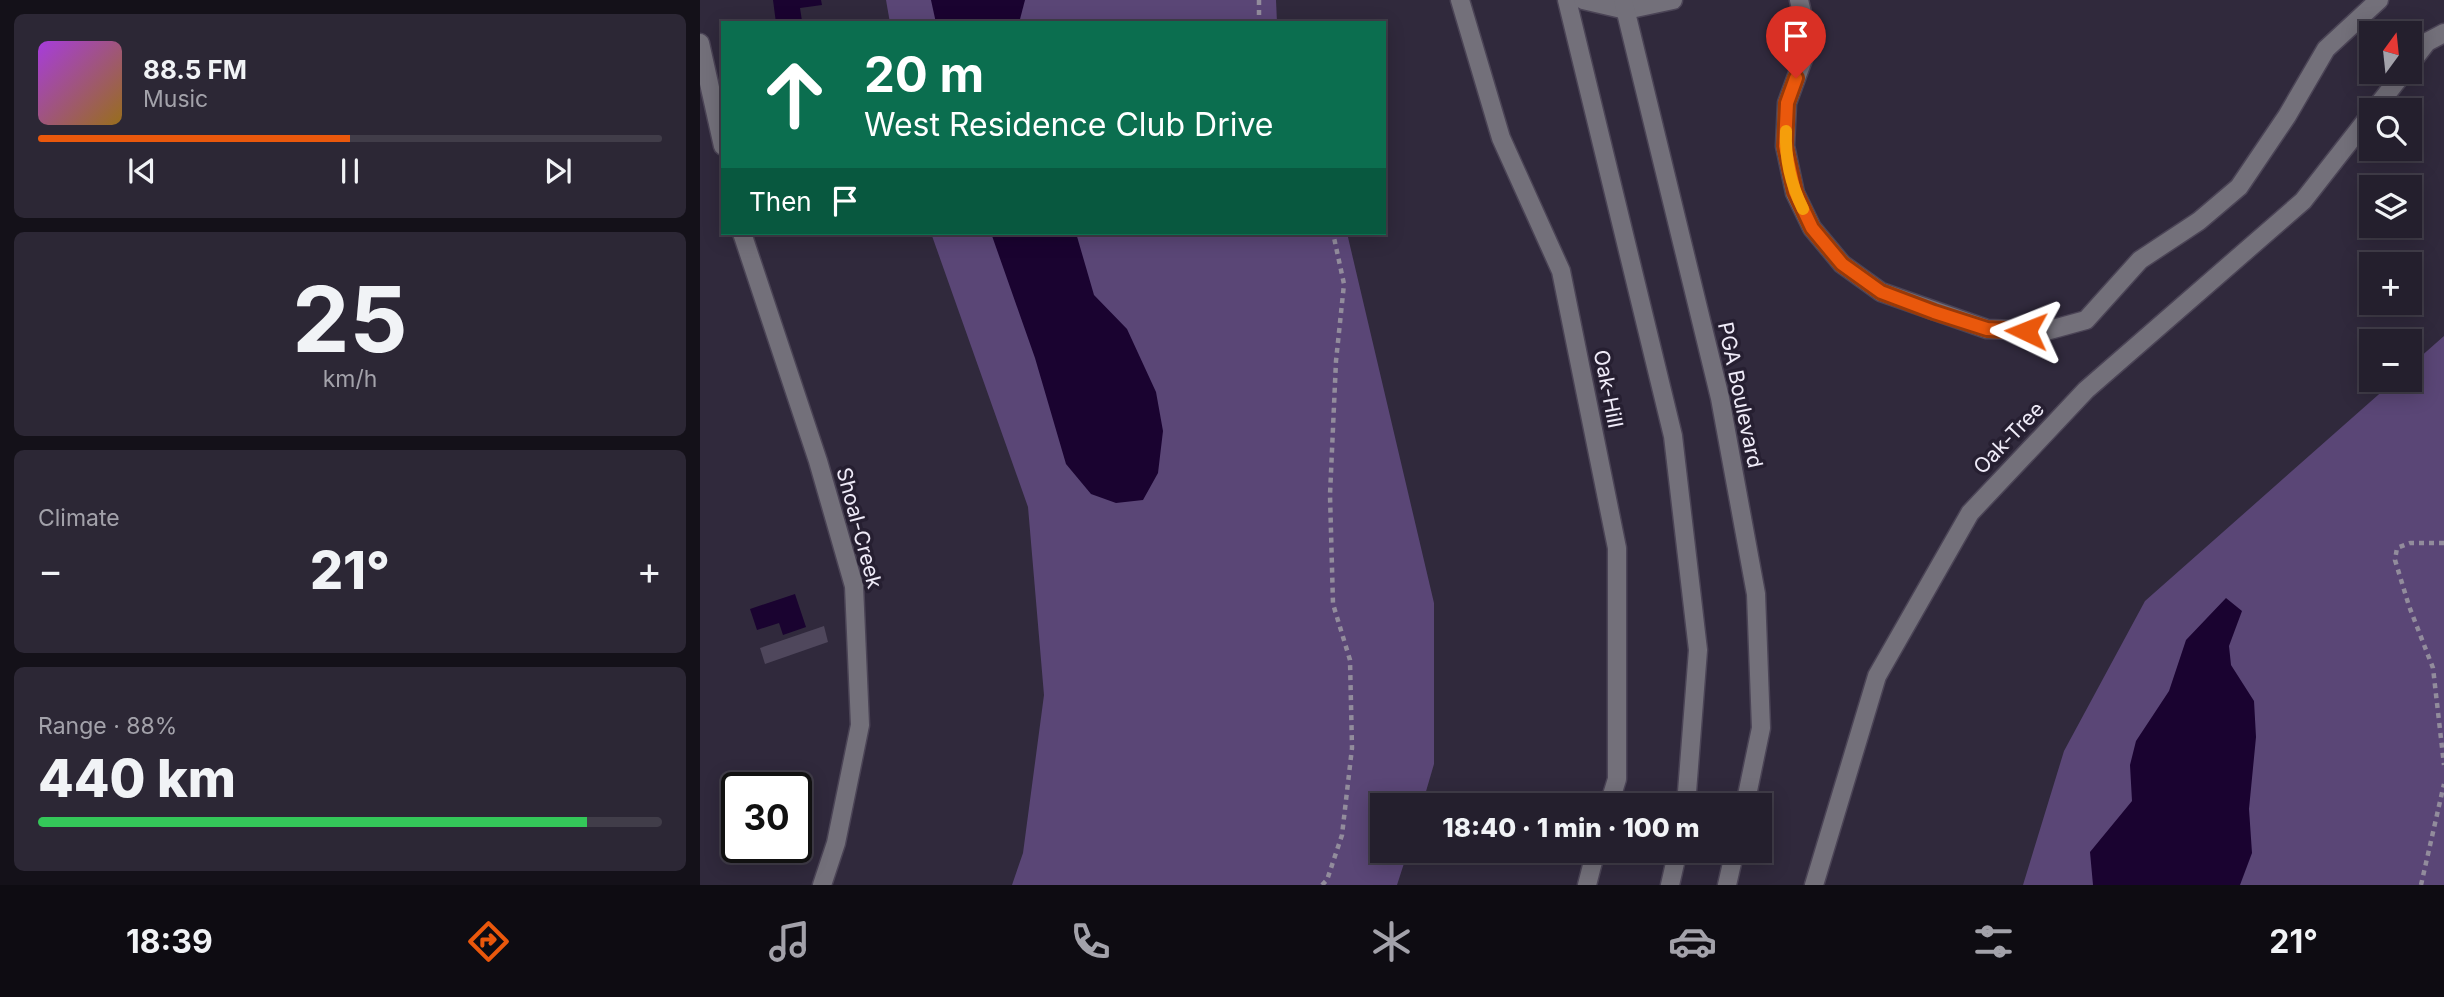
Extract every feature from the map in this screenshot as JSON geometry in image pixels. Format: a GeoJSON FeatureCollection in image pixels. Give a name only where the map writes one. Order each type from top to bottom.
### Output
{"type":"FeatureCollection","features":[{"type":"Feature","properties":{"kind":"street","name":"Oak-Hill"},"geometry":{"type":"LineString","coordinates":[[1460,0],[1501,138],[1562,271],[1617,548],[1616,779],[1612,793]]}},
{"type":"Feature","properties":{"kind":"street"},"geometry":{"type":"LineString","coordinates":[[1567,0],[1673,436],[1698,650],[1687,793]]}},
{"type":"Feature","properties":{"kind":"street"},"geometry":{"type":"LineString","coordinates":[[1583,0],[1624,5],[1673,0]]}},
{"type":"Feature","properties":{"kind":"street"},"geometry":{"type":"LineString","coordinates":[[1799,0],[1806,30],[1805,54],[1787,103],[1785,146],[1795,192],[1812,228],[1842,264],[1881,292],[1987,329],[2046,331],[2086,320],[2140,260],[2199,222],[2239,187],[2287,116],[2326,48],[2379,0]]}},
{"type":"Feature","properties":{"kind":"street","name":"PGA Boulevard"},"geometry":{"type":"LineString","coordinates":[[1624,5],[1720,398],[1756,594],[1761,728],[1747,793]]}},
{"type":"Feature","properties":{"kind":"street"},"geometry":{"type":"LineString","coordinates":[[2422,48],[2427,42],[2444,33]]}},
{"type":"Feature","properties":{"kind":"street"},"geometry":{"type":"LineString","coordinates":[[700,43],[721,137]]}},
{"type":"Feature","properties":{"kind":"street","name":"Oak-Tree"},"geometry":{"type":"LineString","coordinates":[[2384,98],[2395,84]]}},
{"type":"Feature","properties":{"kind":"street","name":"Oak-Tree"},"geometry":{"type":"LineString","coordinates":[[1814,885],[1877,677],[1970,513],[2086,390],[2303,201],[2359,130]]}},
{"type":"Feature","properties":{"kind":"street","name":"Shoal-Creek"},"geometry":{"type":"LineString","coordinates":[[743,235],[818,461],[854,586],[860,724],[836,843],[822,885]]}},
{"type":"Feature","properties":{"kind":"street"},"geometry":{"type":"LineString","coordinates":[[1587,885],[1593,863]]}},
{"type":"Feature","properties":{"kind":"street"},"geometry":{"type":"LineString","coordinates":[[1670,885],[1675,863]]}},
{"type":"Feature","properties":{"kind":"street"},"geometry":{"type":"LineString","coordinates":[[1727,885],[1732,863]]}},
{"type":"Feature","properties":{"kind":"path"},"geometry":{"type":"LineString","coordinates":[[1259,0],[1259,21]]}},
{"type":"Feature","properties":{"kind":"path"},"geometry":{"type":"LineString","coordinates":[[1322,885],[1327,880],[1342,835],[1352,748],[1350,660],[1332,604],[1330,495],[1336,361],[1344,284],[1334,235]]}},
{"type":"Feature","properties":{"kind":"path"},"geometry":{"type":"LineString","coordinates":[[2444,543],[2410,543],[2397,548],[2395,560],[2433,668],[2444,765]]}},
{"type":"Feature","properties":{"kind":"path"},"geometry":{"type":"LineString","coordinates":[[2421,885],[2444,784]]}},
{"type":"Feature","properties":{"kind":"shaded area"},"geometry":{"type":"Polygon","coordinates":[[[773,0],[821,0],[822,5],[800,8],[802,21],[776,21],[773,0]]]}},
{"type":"Feature","properties":{"kind":"shaded area"},"geometry":{"type":"Polygon","coordinates":[[[886,0],[1276,0],[1277,21],[890,21],[886,0]]]}},
{"type":"Feature","properties":{"kind":"shaded area"},"geometry":{"type":"Polygon","coordinates":[[[931,0],[1025,0],[1020,21],[936,21],[931,0]]]}},
{"type":"Feature","properties":{"kind":"shaded area"},"geometry":{"type":"Polygon","coordinates":[[[932,235],[1347,235],[1434,603],[1434,764],[1426,793],[1370,793],[1370,863],[1404,863],[1397,885],[1012,885],[1023,853],[1044,695],[1028,507],[932,235]]]}},
{"type":"Feature","properties":{"kind":"shaded area"},"geometry":{"type":"Polygon","coordinates":[[[992,235],[1077,235],[1094,295],[1127,329],[1156,392],[1163,431],[1158,473],[1143,500],[1116,503],[1091,494],[1066,464],[1035,358],[992,235]]]}},
{"type":"Feature","properties":{"kind":"shaded area"},"geometry":{"type":"Polygon","coordinates":[[[2444,336],[2444,885],[2023,885],[2064,751],[2145,601],[2381,392],[2422,392],[2422,355],[2444,336]]]}},
{"type":"Feature","properties":{"kind":"shaded area"},"geometry":{"type":"Polygon","coordinates":[[[795,594],[806,627],[783,635],[779,623],[757,630],[750,609],[795,594]]]}},
{"type":"Feature","properties":{"kind":"shaded area"},"geometry":{"type":"Polygon","coordinates":[[[2226,598],[2242,611],[2229,646],[2231,665],[2254,701],[2256,737],[2249,809],[2252,853],[2240,885],[2093,885],[2090,852],[2132,801],[2130,765],[2136,741],[2169,691],[2186,640],[2226,598]]]}},
{"type":"Feature","properties":{"kind":"building"},"geometry":{"type":"Polygon","coordinates":[[[824,626],[828,642],[765,664],[760,648],[824,626]]]}},
{"type":"Feature","properties":{"kind":"slow traffic"},"geometry":{"type":"LineString","coordinates":[[1786,131],[1785,146],[1795,192],[1803,209]]}},
{"type":"Feature","properties":{"kind":"route"},"geometry":{"type":"LineString","coordinates":[[1796,78],[1787,103],[1785,146],[1795,192],[1812,228],[1842,264],[1881,292],[1934,312],[1987,329],[2026,331]]}}]}
